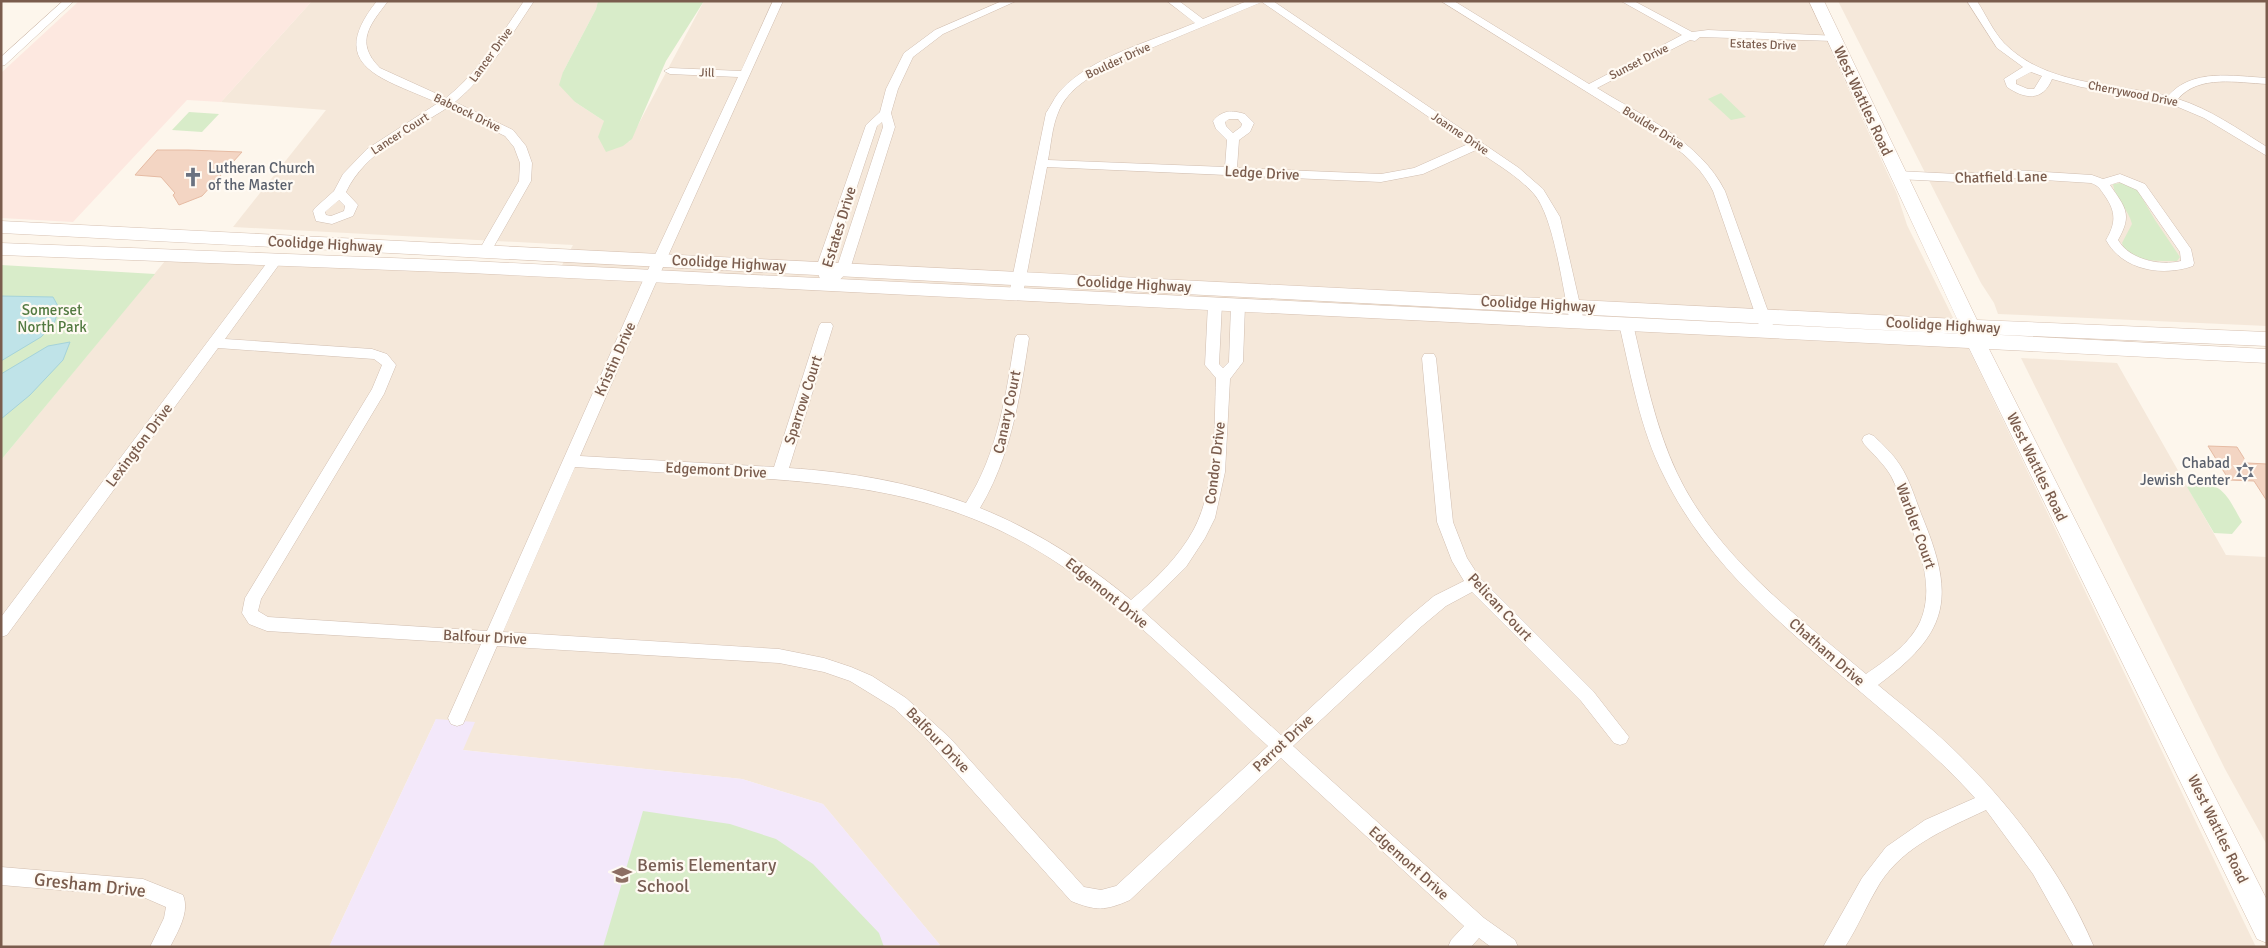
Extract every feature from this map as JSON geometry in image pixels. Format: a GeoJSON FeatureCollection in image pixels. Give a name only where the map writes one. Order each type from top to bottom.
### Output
{"type":"FeatureCollection","features":[{"type":"Feature","properties":{"kind":"main road","name":"West Wattles Road"},"geometry":{"type":"LineString","coordinates":[[1816,1],[1973,334],[2267,929]]}},
{"type":"Feature","properties":{"kind":"main road","name":"Coolidge Highway"},"geometry":{"type":"LineString","coordinates":[[1,227],[484,252],[656,268]]}},
{"type":"Feature","properties":{"kind":"main road"},"geometry":{"type":"LineString","coordinates":[[181,256],[198,250],[205,238]]}},
{"type":"Feature","properties":{"kind":"main road"},"geometry":{"type":"LineString","coordinates":[[246,258],[253,247],[269,241]]}},
{"type":"Feature","properties":{"kind":"main road","name":"Coolidge Highway"},"geometry":{"type":"LineString","coordinates":[[1,249],[470,266],[656,268],[826,276],[2240,346],[2267,356]]}},
{"type":"Feature","properties":{"kind":"main road"},"geometry":{"type":"LineString","coordinates":[[470,266],[481,261],[484,252]]}},
{"type":"Feature","properties":{"kind":"main road","name":"Coolidge Highway"},"geometry":{"type":"LineString","coordinates":[[826,276],[843,269],[1215,304],[1575,314],[1626,324],[1765,323]]}},
{"type":"Feature","properties":{"kind":"main road","name":"Coolidge Highway"},"geometry":{"type":"LineString","coordinates":[[2240,346],[2267,338]]}},
{"type":"Feature","properties":{"kind":"street"},"geometry":{"type":"LineString","coordinates":[[1,63],[69,1]]}},
{"type":"Feature","properties":{"kind":"street","name":"Babcock Drive"},"geometry":{"type":"LineString","coordinates":[[383,1],[367,21],[362,34],[361,46],[365,59],[376,70],[509,133],[520,146],[526,164],[523,186],[484,252]]}},
{"type":"Feature","properties":{"kind":"street","name":"Lancer Drive"},"geometry":{"type":"LineString","coordinates":[[447,103],[461,92],[480,72],[529,1]]}},
{"type":"Feature","properties":{"kind":"street","name":"Kristin Drive"},"geometry":{"type":"LineString","coordinates":[[457,718],[656,268],[778,1]]}},
{"type":"Feature","properties":{"kind":"street","name":"Estates Drive"},"geometry":{"type":"LineString","coordinates":[[826,276],[872,125],[885,113],[892,89],[908,56],[939,32],[1011,1]]}},
{"type":"Feature","properties":{"kind":"street"},"geometry":{"type":"LineString","coordinates":[[1172,1],[1203,24]]}},
{"type":"Feature","properties":{"kind":"street","name":"Boulder Drive"},"geometry":{"type":"LineString","coordinates":[[1018,286],[1052,113],[1064,93],[1074,83],[1109,62],[1257,1]]}},
{"type":"Feature","properties":{"kind":"street","name":"Joanne Drive"},"geometry":{"type":"LineString","coordinates":[[1266,1],[1524,178],[1539,192],[1554,217],[1575,314]]}},
{"type":"Feature","properties":{"kind":"street","name":"Boulder Drive"},"geometry":{"type":"LineString","coordinates":[[1446,1],[1676,142],[1686,149],[1709,172],[1719,191],[1765,323]]}},
{"type":"Feature","properties":{"kind":"street","name":"Estates Drive"},"geometry":{"type":"LineString","coordinates":[[1626,1],[1688,36],[1711,43],[1836,43]]}},
{"type":"Feature","properties":{"kind":"street","name":"Cherrywood Drive"},"geometry":{"type":"LineString","coordinates":[[1972,1],[2001,45],[2012,56],[2032,67],[2075,83],[2171,100],[2215,118],[2267,152]]}},
{"type":"Feature","properties":{"kind":"street","name":"Sunset Drive"},"geometry":{"type":"LineString","coordinates":[[1590,88],[1688,36]]}},
{"type":"Feature","properties":{"kind":"street"},"geometry":{"type":"LineString","coordinates":[[2032,67],[2013,76],[2010,79],[2011,85],[2022,91],[2036,92],[2041,90],[2049,74]]}},
{"type":"Feature","properties":{"kind":"street","name":"Jill"},"geometry":{"type":"LineString","coordinates":[[670,71],[744,74]]}},
{"type":"Feature","properties":{"kind":"street"},"geometry":{"type":"LineString","coordinates":[[2171,100],[2183,87],[2194,83],[2227,80],[2267,81]]}},
{"type":"Feature","properties":{"kind":"street","name":"Lancer Court"},"geometry":{"type":"LineString","coordinates":[[339,193],[347,177],[371,152],[447,103]]}},
{"type":"Feature","properties":{"kind":"street","name":"Estates Drive"},"geometry":{"type":"LineString","coordinates":[[843,269],[889,127],[885,113]]}},
{"type":"Feature","properties":{"kind":"street"},"geometry":{"type":"LineString","coordinates":[[1232,172],[1233,139]]}},
{"type":"Feature","properties":{"kind":"street","name":"Ledge Drive"},"geometry":{"type":"LineString","coordinates":[[1041,163],[1392,177],[1426,169],[1476,145]]}},
{"type":"Feature","properties":{"kind":"street","name":"Chatfield Lane"},"geometry":{"type":"LineString","coordinates":[[1898,175],[1957,178],[2014,174],[2076,176],[2103,183],[2120,178],[2142,187],[2186,252],[2188,263],[2181,266],[2142,263],[2128,258],[2118,250],[2112,240],[2121,227],[2122,214],[2103,183]]}},
{"type":"Feature","properties":{"kind":"street","name":"Lexington Drive"},"geometry":{"type":"LineString","coordinates":[[1,630],[277,259]]}},
{"type":"Feature","properties":{"kind":"street"},"geometry":{"type":"LineString","coordinates":[[1215,304],[1212,365],[1223,376],[1236,362],[1238,305]]}},
{"type":"Feature","properties":{"kind":"street","name":"Chatham Drive"},"geometry":{"type":"LineString","coordinates":[[1626,324],[1653,431],[1672,478],[1686,503],[1719,549],[1749,582],[1943,751],[1989,800],[2034,857],[2058,894],[2084,947]]}},
{"type":"Feature","properties":{"kind":"street","name":"Sparrow Court"},"geometry":{"type":"LineString","coordinates":[[780,473],[826,326]]}},
{"type":"Feature","properties":{"kind":"street","name":"Canary Court"},"geometry":{"type":"LineString","coordinates":[[970,510],[984,488],[1002,444],[1010,412],[1022,338]]}},
{"type":"Feature","properties":{"kind":"street","name":"Balfour Drive"},"geometry":{"type":"LineString","coordinates":[[215,343],[364,353],[381,356],[387,360],[389,365],[379,390],[253,598],[250,613],[255,619],[267,624],[779,656],[838,670],[864,680],[894,697],[915,714],[1014,820],[1078,894],[1093,900]]}},
{"type":"Feature","properties":{"kind":"street","name":"Pelican Court"},"geometry":{"type":"LineString","coordinates":[[1429,358],[1445,522],[1460,561],[1474,583],[1586,696],[1620,737]]}},
{"type":"Feature","properties":{"kind":"street","name":"Condor Drive"},"geometry":{"type":"LineString","coordinates":[[1131,610],[1177,567],[1195,541],[1212,503],[1219,448],[1223,376]]}},
{"type":"Feature","properties":{"kind":"street","name":"Warbler Court"},"geometry":{"type":"LineString","coordinates":[[1865,685],[1906,653],[1920,638],[1932,611],[1936,585],[1926,547],[1901,481],[1893,466],[1869,440]]}},
{"type":"Feature","properties":{"kind":"street","name":"Edgemont Drive"},"geometry":{"type":"LineString","coordinates":[[570,461],[816,475],[885,485],[929,496],[970,510],[1011,528],[1081,569],[1131,610],[1477,925],[1508,947]]}},
{"type":"Feature","properties":{"kind":"street","name":"Parrot Drive"},"geometry":{"type":"LineString","coordinates":[[1093,900],[1106,901],[1123,893],[1416,621],[1440,601],[1474,583]]}},
{"type":"Feature","properties":{"kind":"street"},"geometry":{"type":"LineString","coordinates":[[1833,947],[1882,866],[1905,843],[1926,828],[1989,800]]}},
{"type":"Feature","properties":{"kind":"street","name":"Gresham Drive"},"geometry":{"type":"LineString","coordinates":[[1,876],[143,888],[176,902],[173,920],[160,947]]}},
{"type":"Feature","properties":{"kind":"street"},"geometry":{"type":"LineString","coordinates":[[1458,947],[1477,925]]}},
{"type":"Feature","properties":{"kind":"shaded area"},"geometry":{"type":"Polygon","coordinates":[[[79,1],[312,1],[221,102],[187,100],[73,222],[1,218],[1,73],[79,1]]]}},
{"type":"Feature","properties":{"kind":"shaded area"},"geometry":{"type":"Polygon","coordinates":[[[312,1],[598,1],[596,9],[563,72],[575,102],[604,121],[629,142],[704,1],[1808,1],[1897,194],[1907,225],[1976,364],[2256,947],[938,947],[940,945],[823,804],[742,779],[463,750],[436,719],[329,947],[1,947],[1,460],[165,261],[556,276],[573,245],[233,227],[326,110],[221,102],[312,1]]]}},
{"type":"Feature","properties":{"kind":"shaded area"},"geometry":{"type":"Polygon","coordinates":[[[1838,1],[2267,1],[2267,326],[1998,314],[1838,1]]]}},
{"type":"Feature","properties":{"kind":"shaded area"},"geometry":{"type":"Polygon","coordinates":[[[2021,358],[2117,363],[2226,555],[2267,557],[2267,845],[2225,769],[2021,358]]]}},
{"type":"Feature","properties":{"kind":"shaded area","name":"Bemis Elementary School"},"geometry":{"type":"Polygon","coordinates":[[[436,719],[475,722],[463,750],[742,779],[823,804],[940,945],[329,947],[436,719]]]}},
{"type":"Feature","properties":{"kind":"green space"},"geometry":{"type":"Polygon","coordinates":[[[598,1],[704,1],[666,61],[632,139],[623,146],[606,152],[598,137],[604,121],[575,102],[559,85],[563,72],[596,9],[598,1]]]}},
{"type":"Feature","properties":{"kind":"green space"},"geometry":{"type":"Polygon","coordinates":[[[1721,93],[1746,117],[1731,120],[1708,99],[1721,93]]]}},
{"type":"Feature","properties":{"kind":"green space"},"geometry":{"type":"Polygon","coordinates":[[[189,112],[219,114],[202,132],[172,130],[189,112]]]}},
{"type":"Feature","properties":{"kind":"green space"},"geometry":{"type":"Polygon","coordinates":[[[2113,184],[2129,184],[2137,189],[2180,257],[2177,261],[2145,260],[2125,250],[2122,243],[2132,224],[2114,189],[2113,184]]]}},
{"type":"Feature","properties":{"kind":"green space","name":"Somerset North Park"},"geometry":{"type":"Polygon","coordinates":[[[1,265],[155,274],[1,460],[1,265]]]}},
{"type":"Feature","properties":{"kind":"green space"},"geometry":{"type":"Polygon","coordinates":[[[2196,483],[2214,486],[2225,494],[2242,522],[2232,534],[2214,533],[2187,487],[2196,483]]]}},
{"type":"Feature","properties":{"kind":"green space"},"geometry":{"type":"Polygon","coordinates":[[[643,811],[730,824],[776,839],[813,864],[879,933],[884,947],[603,947],[643,811]]]}},
{"type":"Feature","properties":{"kind":"water"},"geometry":{"type":"Polygon","coordinates":[[[1,296],[53,297],[59,308],[54,324],[41,337],[1,361],[1,296]]]}},
{"type":"Feature","properties":{"kind":"water"},"geometry":{"type":"Polygon","coordinates":[[[70,342],[63,360],[30,395],[1,419],[1,374],[48,346],[70,342]]]}},
{"type":"Feature","properties":{"kind":"building","name":"Lutheran Church of the Master"},"geometry":{"type":"Polygon","coordinates":[[[157,150],[242,152],[202,196],[179,205],[173,195],[175,193],[161,177],[135,175],[157,150]]]}},
{"type":"Feature","properties":{"kind":"building","name":"Chabad Jewish Center"},"geometry":{"type":"Polygon","coordinates":[[[2208,446],[2237,447],[2247,463],[2267,464],[2267,501],[2254,481],[2229,480],[2208,446]]]}},
{"type":"Feature","properties":{"kind":"place","name":"Lutheran Church of the Master"},"geometry":{"type":"Point","coordinates":[193,177]}},
{"type":"Feature","properties":{"kind":"place","name":"Chabad Jewish Center"},"geometry":{"type":"Point","coordinates":[2245,472]}},
{"type":"Feature","properties":{"kind":"place","name":"Bemis Elementary School"},"geometry":{"type":"Point","coordinates":[622,875]}}]}
